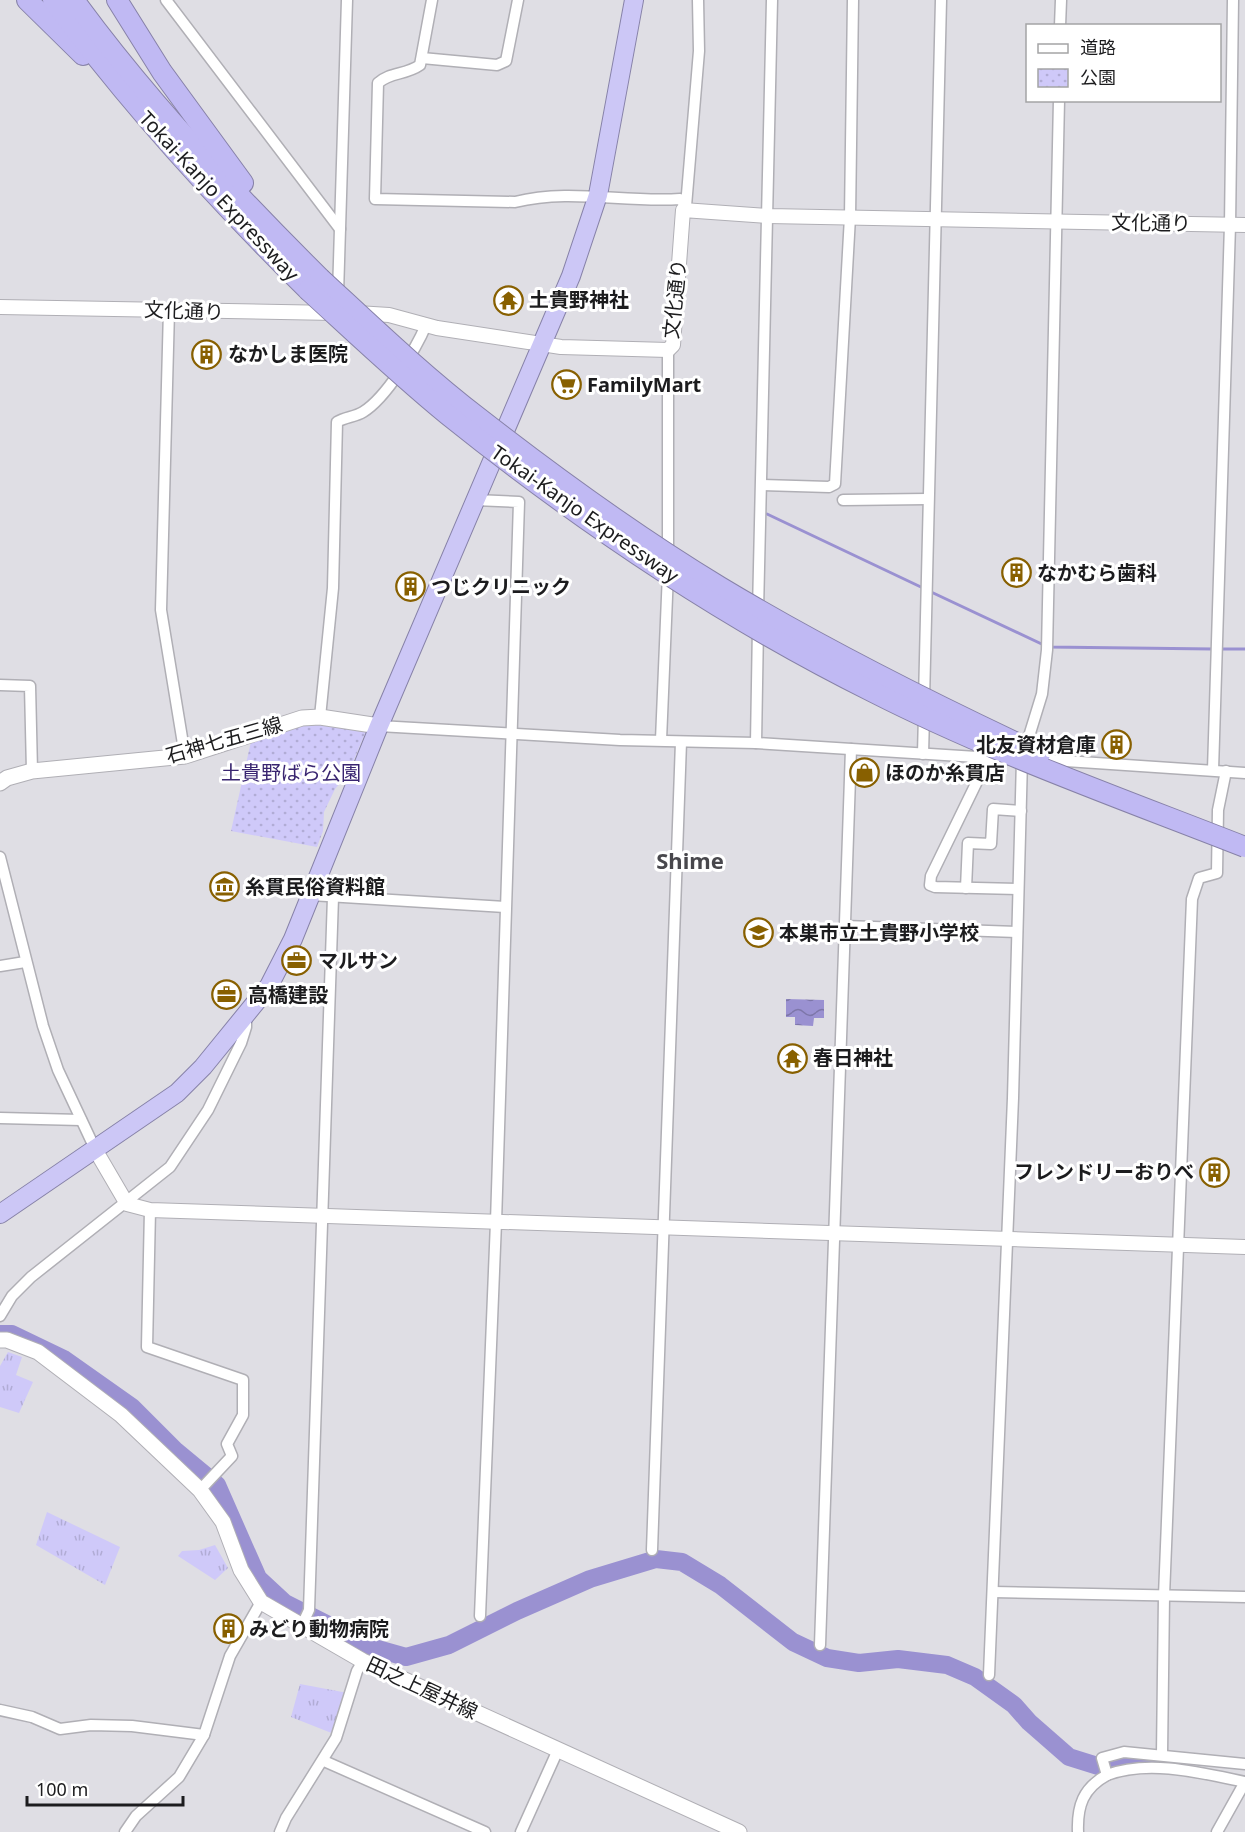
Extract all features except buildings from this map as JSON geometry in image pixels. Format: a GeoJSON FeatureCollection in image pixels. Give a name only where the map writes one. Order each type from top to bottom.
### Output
{"type":"FeatureCollection","features":[{"type":"Feature","properties":{"kind":"highway"},"geometry":{"type":"LineString","coordinates":[[27,0],[120,89]]}},
{"type":"Feature","properties":{"kind":"highway","name":"Tokai-Kanjo Expressway"},"geometry":{"type":"LineString","coordinates":[[53,0],[120,89],[236,218],[314,284],[396,348],[477,417],[641,536],[719,586],[909,691],[1057,762],[1245,847],[949,729],[871,692],[721,607],[614,539],[531,479],[447,414],[314,284],[294,252],[250,209],[195,147],[74,0]]}},
{"type":"Feature","properties":{"kind":"highway"},"geometry":{"type":"LineString","coordinates":[[117,0],[167,79],[294,252]]}},
{"type":"Feature","properties":{"kind":"highway"},"geometry":{"type":"LineString","coordinates":[[0,1214],[96,1151],[177,1093],[203,1067],[269,986],[293,939],[379,726],[570,276],[598,195],[634,0]]}},
{"type":"Feature","properties":{"kind":"main road","name":"石神七五三線"},"geometry":{"type":"LineString","coordinates":[[3,780],[32,771],[184,756],[302,718],[320,717],[379,726]]}},
{"type":"Feature","properties":{"kind":"main road","name":"田之上屋井線"},"geometry":{"type":"LineString","coordinates":[[0,1340],[7,1340],[38,1352],[122,1415],[206,1485],[241,1570],[261,1602],[363,1661],[557,1752],[739,1832]]}},
{"type":"Feature","properties":{"kind":"street"},"geometry":{"type":"LineString","coordinates":[[166,0],[340,229]]}},
{"type":"Feature","properties":{"kind":"street"},"geometry":{"type":"LineString","coordinates":[[338,313],[347,0]]}},
{"type":"Feature","properties":{"kind":"street"},"geometry":{"type":"LineString","coordinates":[[432,0],[420,65],[411,71],[386,76],[378,83],[375,199],[515,202],[537,196],[598,195],[651,201],[680,199],[686,206],[699,51],[698,0]]}},
{"type":"Feature","properties":{"kind":"street"},"geometry":{"type":"LineString","coordinates":[[422,58],[497,64],[506,61],[518,0]]}},
{"type":"Feature","properties":{"kind":"street"},"geometry":{"type":"LineString","coordinates":[[756,743],[772,0]]}},
{"type":"Feature","properties":{"kind":"street"},"geometry":{"type":"LineString","coordinates":[[762,485],[829,487],[835,484],[850,217],[853,0]]}},
{"type":"Feature","properties":{"kind":"street"},"geometry":{"type":"LineString","coordinates":[[923,754],[927,499],[937,218],[941,0]]}},
{"type":"Feature","properties":{"kind":"street"},"geometry":{"type":"LineString","coordinates":[[1060,24],[1061,0]]}},
{"type":"Feature","properties":{"kind":"street"},"geometry":{"type":"LineString","coordinates":[[1213,770],[1230,225],[1233,0]]}},
{"type":"Feature","properties":{"kind":"street"},"geometry":{"type":"LineString","coordinates":[[989,1675],[1013,1098],[1022,759],[1042,694],[1047,650],[1059,102]]}},
{"type":"Feature","properties":{"kind":"street","name":"文化通り"},"geometry":{"type":"LineString","coordinates":[[0,307],[389,315],[426,325],[561,347],[668,350],[673,345],[683,210],[768,216],[1245,225]]}},
{"type":"Feature","properties":{"kind":"street"},"geometry":{"type":"LineString","coordinates":[[169,310],[161,610],[184,756]]}},
{"type":"Feature","properties":{"kind":"street"},"geometry":{"type":"LineString","coordinates":[[320,717],[333,588],[337,422],[357,416],[375,402],[416,350],[426,325]]}},
{"type":"Feature","properties":{"kind":"street"},"geometry":{"type":"LineString","coordinates":[[661,740],[668,602],[668,350]]}},
{"type":"Feature","properties":{"kind":"street"},"geometry":{"type":"LineString","coordinates":[[843,500],[927,499]]}},
{"type":"Feature","properties":{"kind":"street"},"geometry":{"type":"LineString","coordinates":[[475,500],[519,502],[496,1222],[480,1616]]}},
{"type":"Feature","properties":{"kind":"street"},"geometry":{"type":"LineString","coordinates":[[0,685],[30,686],[32,771]]}},
{"type":"Feature","properties":{"kind":"street"},"geometry":{"type":"LineString","coordinates":[[379,726],[681,742],[756,743],[1245,773]]}},
{"type":"Feature","properties":{"kind":"street"},"geometry":{"type":"LineString","coordinates":[[652,1550],[681,742]]}},
{"type":"Feature","properties":{"kind":"street"},"geometry":{"type":"LineString","coordinates":[[820,1645],[851,749]]}},
{"type":"Feature","properties":{"kind":"street"},"geometry":{"type":"LineString","coordinates":[[988,759],[931,876],[930,885],[1018,889]]}},
{"type":"Feature","properties":{"kind":"street"},"geometry":{"type":"LineString","coordinates":[[1162,1754],[1164,1596],[1176,1244],[1192,899],[1199,878],[1217,873],[1218,810],[1227,771]]}},
{"type":"Feature","properties":{"kind":"street"},"geometry":{"type":"LineString","coordinates":[[966,888],[968,843],[991,844],[993,809],[1021,811]]}},
{"type":"Feature","properties":{"kind":"street"},"geometry":{"type":"LineString","coordinates":[[0,857],[25,962],[58,1070],[96,1151],[127,1204],[150,1210],[1245,1247]]}},
{"type":"Feature","properties":{"kind":"street"},"geometry":{"type":"LineString","coordinates":[[310,895],[505,907]]}},
{"type":"Feature","properties":{"kind":"street"},"geometry":{"type":"LineString","coordinates":[[302,1625],[309,1610],[333,897]]}},
{"type":"Feature","properties":{"kind":"street"},"geometry":{"type":"LineString","coordinates":[[845,926],[1017,932]]}},
{"type":"Feature","properties":{"kind":"street"},"geometry":{"type":"LineString","coordinates":[[0,966],[25,962]]}},
{"type":"Feature","properties":{"kind":"street"},"geometry":{"type":"LineString","coordinates":[[0,1316],[12,1296],[32,1277],[93,1227],[127,1204],[170,1167],[195,1133],[241,1043],[246,1027],[246,1016]]}},
{"type":"Feature","properties":{"kind":"street"},"geometry":{"type":"LineString","coordinates":[[0,1118],[81,1120]]}},
{"type":"Feature","properties":{"kind":"street"},"geometry":{"type":"LineString","coordinates":[[150,1210],[147,1347],[243,1380],[243,1415],[227,1444],[232,1456],[206,1485]]}},
{"type":"Feature","properties":{"kind":"street"},"geometry":{"type":"LineString","coordinates":[[993,1592],[1245,1597]]}},
{"type":"Feature","properties":{"kind":"street"},"geometry":{"type":"LineString","coordinates":[[125,1832],[136,1816],[179,1777],[204,1735],[230,1656],[261,1602]]}},
{"type":"Feature","properties":{"kind":"street"},"geometry":{"type":"LineString","coordinates":[[280,1832],[286,1818],[324,1761],[336,1738],[357,1671],[363,1661]]}},
{"type":"Feature","properties":{"kind":"street"},"geometry":{"type":"LineString","coordinates":[[0,1710],[32,1717],[60,1730],[91,1725],[132,1726],[204,1735]]}},
{"type":"Feature","properties":{"kind":"street"},"geometry":{"type":"LineString","coordinates":[[521,1832],[557,1752]]}},
{"type":"Feature","properties":{"kind":"street"},"geometry":{"type":"LineString","coordinates":[[1105,1770],[1102,1758],[1124,1752],[1245,1764]]}},
{"type":"Feature","properties":{"kind":"street"},"geometry":{"type":"LineString","coordinates":[[324,1761],[485,1832]]}},
{"type":"Feature","properties":{"kind":"street"},"geometry":{"type":"LineString","coordinates":[[1078,1832],[1079,1805],[1093,1783],[1105,1770],[1140,1767],[1209,1774],[1245,1782],[1217,1832]]}},
{"type":"Feature","properties":{"kind":"green space","name":"土貴野ばら公園"},"geometry":{"type":"Polygon","coordinates":[[[300,722],[366,731],[348,774],[335,789],[324,812],[323,831],[317,847],[231,831],[252,737],[300,722]]]}},
{"type":"Feature","properties":{"kind":"green space"},"geometry":{"type":"Polygon","coordinates":[[[8,1352],[22,1357],[16,1375],[33,1382],[19,1413],[0,1407],[0,1366],[8,1352]]]}},
{"type":"Feature","properties":{"kind":"green space"},"geometry":{"type":"Polygon","coordinates":[[[47,1512],[120,1547],[105,1585],[36,1545],[47,1512]]]}},
{"type":"Feature","properties":{"kind":"green space"},"geometry":{"type":"Polygon","coordinates":[[[215,1545],[228,1568],[215,1580],[178,1556],[182,1551],[199,1550],[215,1545]]]}},
{"type":"Feature","properties":{"kind":"green space"},"geometry":{"type":"Polygon","coordinates":[[[300,1684],[348,1693],[334,1734],[291,1717],[300,1684]]]}},
{"type":"Feature","properties":{"kind":"water"},"geometry":{"type":"Polygon","coordinates":[[[786,999],[824,1000],[824,1018],[814,1018],[813,1026],[795,1025],[795,1017],[786,1017],[786,999]]]}},
{"type":"Feature","properties":{"kind":"waterway"},"geometry":{"type":"LineString","coordinates":[[767,514],[923,588]]}},
{"type":"Feature","properties":{"kind":"waterway"},"geometry":{"type":"LineString","coordinates":[[929,591],[1048,647],[1213,649]]}},
{"type":"Feature","properties":{"kind":"waterway"},"geometry":{"type":"LineString","coordinates":[[1219,649],[1245,649]]}},
{"type":"Feature","properties":{"kind":"waterway"},"geometry":{"type":"LineString","coordinates":[[0,1334],[12,1334],[64,1359],[132,1407],[176,1451],[217,1485],[258,1578],[285,1603],[374,1648],[406,1657],[449,1645],[517,1611],[590,1579],[656,1559],[682,1562],[720,1585],[793,1642],[827,1658],[859,1663],[898,1659],[947,1665],[975,1677],[1014,1705],[1029,1722],[1069,1757],[1101,1767],[1148,1759],[1168,1761]]}},
{"type":"Feature","properties":{"kind":"place","name":"土貴野神社"},"geometry":{"type":"Point","coordinates":[508,300]}},
{"type":"Feature","properties":{"kind":"place","name":"なかしま医院"},"geometry":{"type":"Point","coordinates":[207,354]}},
{"type":"Feature","properties":{"kind":"place","name":"FamilyMart"},"geometry":{"type":"Point","coordinates":[566,385]}},
{"type":"Feature","properties":{"kind":"place","name":"なかむら歯科"},"geometry":{"type":"Point","coordinates":[1016,573]}},
{"type":"Feature","properties":{"kind":"place","name":"つじクリニック"},"geometry":{"type":"Point","coordinates":[410,587]}},
{"type":"Feature","properties":{"kind":"place","name":"北友資材倉庫"},"geometry":{"type":"Point","coordinates":[1117,745]}},
{"type":"Feature","properties":{"kind":"place","name":"ほのか糸貫店"},"geometry":{"type":"Point","coordinates":[864,773]}},
{"type":"Feature","properties":{"kind":"place","name":"糸貫民俗資料館"},"geometry":{"type":"Point","coordinates":[224,887]}},
{"type":"Feature","properties":{"kind":"place","name":"本巣市立土貴野小学校"},"geometry":{"type":"Point","coordinates":[758,933]}},
{"type":"Feature","properties":{"kind":"place","name":"マルサン"},"geometry":{"type":"Point","coordinates":[297,961]}},
{"type":"Feature","properties":{"kind":"place","name":"高橋建設"},"geometry":{"type":"Point","coordinates":[227,995]}},
{"type":"Feature","properties":{"kind":"place","name":"春日神社"},"geometry":{"type":"Point","coordinates":[792,1058]}},
{"type":"Feature","properties":{"kind":"place","name":"フレンドリーおりべ"},"geometry":{"type":"Point","coordinates":[1215,1172]}},
{"type":"Feature","properties":{"kind":"place","name":"みどり動物病院"},"geometry":{"type":"Point","coordinates":[228,1629]}},
{"type":"Feature","properties":{"kind":"district","name":"Shime"},"geometry":{"type":"Point","coordinates":[690,861]}}]}
